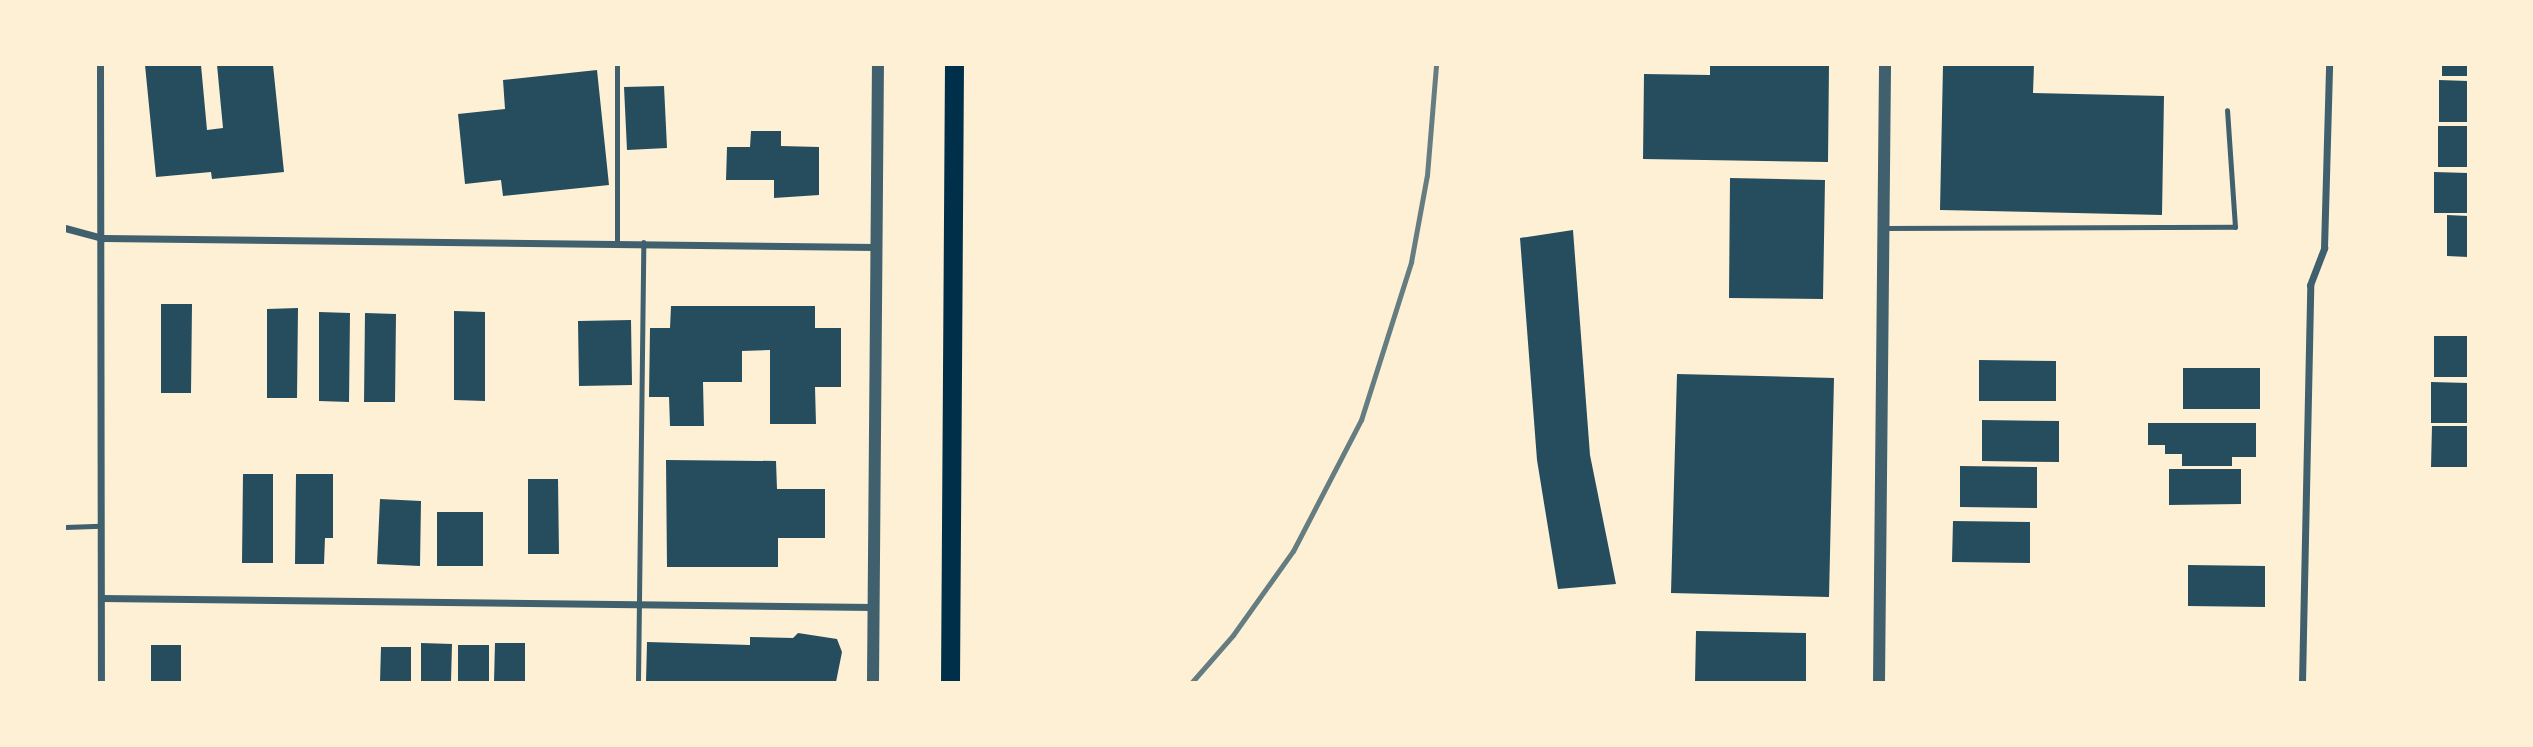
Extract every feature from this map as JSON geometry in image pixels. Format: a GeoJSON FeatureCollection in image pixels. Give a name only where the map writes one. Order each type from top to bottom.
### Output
{"type":"FeatureCollection","features":[{"type":"Feature","properties":{"kind":"highway"},"geometry":{"type":"LineString","coordinates":[[950,682],[954,65]]}},
{"type":"Feature","properties":{"kind":"street"},"geometry":{"type":"LineString","coordinates":[[100,65],[103,239],[101,682]]}},
{"type":"Feature","properties":{"kind":"street"},"geometry":{"type":"LineString","coordinates":[[873,682],[878,65]]}},
{"type":"Feature","properties":{"kind":"street"},"geometry":{"type":"LineString","coordinates":[[1879,682],[1885,65]]}},
{"type":"Feature","properties":{"kind":"street"},"geometry":{"type":"LineString","coordinates":[[2302,682],[2310,285],[2324,248],[2329,65]]}},
{"type":"Feature","properties":{"kind":"street"},"geometry":{"type":"LineString","coordinates":[[65,228],[103,239],[643,242],[875,247]]}},
{"type":"Feature","properties":{"kind":"street"},"geometry":{"type":"LineString","coordinates":[[101,598],[873,607]]}},
{"type":"Feature","properties":{"kind":"lane"},"geometry":{"type":"LineString","coordinates":[[617,65],[617,242]]}},
{"type":"Feature","properties":{"kind":"lane"},"geometry":{"type":"LineString","coordinates":[[1883,228],[2235,227],[2227,110]]}},
{"type":"Feature","properties":{"kind":"lane"},"geometry":{"type":"LineString","coordinates":[[638,682],[643,242]]}},
{"type":"Feature","properties":{"kind":"lane"},"geometry":{"type":"LineString","coordinates":[[65,527],[101,526]]}},
{"type":"Feature","properties":{"kind":"building"},"geometry":{"type":"Polygon","coordinates":[[[145,65],[201,65],[207,130],[223,128],[217,65],[273,65],[284,172],[212,179],[211,172],[156,177],[145,65]]]}},
{"type":"Feature","properties":{"kind":"building"},"geometry":{"type":"Polygon","coordinates":[[[1710,65],[1829,65],[1828,162],[1643,159],[1644,74],[1710,75],[1710,65]]]}},
{"type":"Feature","properties":{"kind":"building"},"geometry":{"type":"Polygon","coordinates":[[[1943,65],[2034,65],[2033,93],[2164,96],[2162,215],[1940,210],[1943,65]]]}},
{"type":"Feature","properties":{"kind":"building"},"geometry":{"type":"Polygon","coordinates":[[[2442,65],[2468,65],[2468,76],[2442,76],[2442,65]]]}},
{"type":"Feature","properties":{"kind":"building"},"geometry":{"type":"Polygon","coordinates":[[[597,70],[609,185],[503,196],[501,180],[465,184],[458,114],[505,109],[503,80],[597,70]]]}},
{"type":"Feature","properties":{"kind":"building"},"geometry":{"type":"Polygon","coordinates":[[[2439,80],[2468,81],[2468,122],[2439,122],[2439,80]]]}},
{"type":"Feature","properties":{"kind":"building"},"geometry":{"type":"Polygon","coordinates":[[[664,86],[667,148],[627,150],[624,87],[664,86]]]}},
{"type":"Feature","properties":{"kind":"building"},"geometry":{"type":"Polygon","coordinates":[[[2438,126],[2468,126],[2468,167],[2438,167],[2438,126]]]}},
{"type":"Feature","properties":{"kind":"building"},"geometry":{"type":"Polygon","coordinates":[[[751,131],[781,131],[781,146],[819,147],[819,195],[774,198],[774,180],[726,180],[727,147],[750,147],[751,131]]]}},
{"type":"Feature","properties":{"kind":"building"},"geometry":{"type":"Polygon","coordinates":[[[2434,172],[2468,173],[2468,213],[2434,213],[2434,172]]]}},
{"type":"Feature","properties":{"kind":"building"},"geometry":{"type":"Polygon","coordinates":[[[1730,178],[1825,180],[1823,299],[1729,298],[1730,178]]]}},
{"type":"Feature","properties":{"kind":"building"},"geometry":{"type":"Polygon","coordinates":[[[2447,215],[2468,216],[2468,257],[2447,256],[2447,215]]]}},
{"type":"Feature","properties":{"kind":"building"},"geometry":{"type":"Polygon","coordinates":[[[1573,230],[1590,455],[1616,584],[1558,589],[1537,460],[1520,238],[1573,230]]]}},
{"type":"Feature","properties":{"kind":"building"},"geometry":{"type":"Polygon","coordinates":[[[161,304],[192,304],[191,393],[161,393],[161,304]]]}},
{"type":"Feature","properties":{"kind":"building"},"geometry":{"type":"Polygon","coordinates":[[[671,306],[815,306],[815,328],[841,328],[841,387],[815,387],[816,424],[770,424],[770,350],[742,351],[742,382],[703,382],[704,426],[670,426],[669,397],[649,397],[650,328],[670,328],[671,306]]]}},
{"type":"Feature","properties":{"kind":"building"},"geometry":{"type":"Polygon","coordinates":[[[298,308],[297,398],[267,398],[267,309],[298,308]]]}},
{"type":"Feature","properties":{"kind":"building"},"geometry":{"type":"Polygon","coordinates":[[[454,311],[485,312],[485,401],[454,400],[454,311]]]}},
{"type":"Feature","properties":{"kind":"building"},"geometry":{"type":"Polygon","coordinates":[[[319,312],[350,313],[349,402],[319,401],[319,312]]]}},
{"type":"Feature","properties":{"kind":"building"},"geometry":{"type":"Polygon","coordinates":[[[365,313],[396,314],[395,402],[364,402],[365,313]]]}},
{"type":"Feature","properties":{"kind":"building"},"geometry":{"type":"Polygon","coordinates":[[[631,320],[632,385],[579,386],[578,321],[631,320]]]}},
{"type":"Feature","properties":{"kind":"building"},"geometry":{"type":"Polygon","coordinates":[[[2434,336],[2468,336],[2468,377],[2434,377],[2434,336]]]}},
{"type":"Feature","properties":{"kind":"building"},"geometry":{"type":"Polygon","coordinates":[[[1979,360],[2056,361],[2056,401],[1979,401],[1979,360]]]}},
{"type":"Feature","properties":{"kind":"building"},"geometry":{"type":"Polygon","coordinates":[[[2183,368],[2260,368],[2260,409],[2183,409],[2183,368]]]}},
{"type":"Feature","properties":{"kind":"building"},"geometry":{"type":"Polygon","coordinates":[[[1677,374],[1834,378],[1829,597],[1671,593],[1677,374]]]}},
{"type":"Feature","properties":{"kind":"building"},"geometry":{"type":"Polygon","coordinates":[[[2431,382],[2468,383],[2468,423],[2431,423],[2431,382]]]}},
{"type":"Feature","properties":{"kind":"building"},"geometry":{"type":"Polygon","coordinates":[[[1982,420],[2059,421],[2059,462],[1982,461],[1982,420]]]}},
{"type":"Feature","properties":{"kind":"building"},"geometry":{"type":"Polygon","coordinates":[[[2148,423],[2256,423],[2256,457],[2232,457],[2232,466],[2182,466],[2182,454],[2165,454],[2165,445],[2148,445],[2148,423]]]}},
{"type":"Feature","properties":{"kind":"building"},"geometry":{"type":"Polygon","coordinates":[[[2432,426],[2468,426],[2468,467],[2431,467],[2432,426]]]}},
{"type":"Feature","properties":{"kind":"building"},"geometry":{"type":"Polygon","coordinates":[[[666,460],[776,461],[777,489],[825,489],[825,538],[778,538],[778,567],[667,567],[666,460]]]}},
{"type":"Feature","properties":{"kind":"building"},"geometry":{"type":"Polygon","coordinates":[[[1960,466],[2037,467],[2037,508],[1960,507],[1960,466]]]}},
{"type":"Feature","properties":{"kind":"building"},"geometry":{"type":"Polygon","coordinates":[[[2169,469],[2241,469],[2241,504],[2169,505],[2169,469]]]}},
{"type":"Feature","properties":{"kind":"building"},"geometry":{"type":"Polygon","coordinates":[[[243,474],[273,474],[273,563],[242,563],[243,474]]]}},
{"type":"Feature","properties":{"kind":"building"},"geometry":{"type":"Polygon","coordinates":[[[296,474],[333,474],[333,538],[325,538],[324,564],[295,564],[296,474]]]}},
{"type":"Feature","properties":{"kind":"building"},"geometry":{"type":"Polygon","coordinates":[[[528,479],[558,479],[559,554],[528,554],[528,479]]]}},
{"type":"Feature","properties":{"kind":"building"},"geometry":{"type":"Polygon","coordinates":[[[380,499],[421,501],[420,566],[377,564],[380,499]]]}},
{"type":"Feature","properties":{"kind":"building"},"geometry":{"type":"Polygon","coordinates":[[[437,512],[483,512],[483,566],[437,566],[437,512]]]}},
{"type":"Feature","properties":{"kind":"building"},"geometry":{"type":"Polygon","coordinates":[[[1953,521],[2030,522],[2030,563],[1952,562],[1953,521]]]}},
{"type":"Feature","properties":{"kind":"building"},"geometry":{"type":"Polygon","coordinates":[[[2188,565],[2265,566],[2265,607],[2188,606],[2188,565]]]}},
{"type":"Feature","properties":{"kind":"building"},"geometry":{"type":"Polygon","coordinates":[[[1696,631],[1806,633],[1806,682],[1695,682],[1696,631]]]}},
{"type":"Feature","properties":{"kind":"building"},"geometry":{"type":"Polygon","coordinates":[[[798,633],[837,639],[842,652],[836,682],[646,682],[647,642],[750,645],[750,637],[793,638],[798,633]]]}},
{"type":"Feature","properties":{"kind":"building"},"geometry":{"type":"Polygon","coordinates":[[[421,643],[452,644],[451,682],[421,682],[421,643]]]}},
{"type":"Feature","properties":{"kind":"building"},"geometry":{"type":"Polygon","coordinates":[[[495,643],[525,643],[525,682],[494,682],[495,643]]]}},
{"type":"Feature","properties":{"kind":"building"},"geometry":{"type":"Polygon","coordinates":[[[151,645],[181,645],[181,682],[151,682],[151,645]]]}},
{"type":"Feature","properties":{"kind":"building"},"geometry":{"type":"Polygon","coordinates":[[[458,645],[489,645],[489,682],[458,682],[458,645]]]}},
{"type":"Feature","properties":{"kind":"building"},"geometry":{"type":"Polygon","coordinates":[[[381,647],[411,647],[411,682],[380,682],[381,647]]]}},
{"type":"Feature","properties":{"kind":"railway"},"geometry":{"type":"LineString","coordinates":[[1192,682],[1233,635],[1293,551],[1361,420],[1411,262],[1427,175],[1436,65]]}}]}
